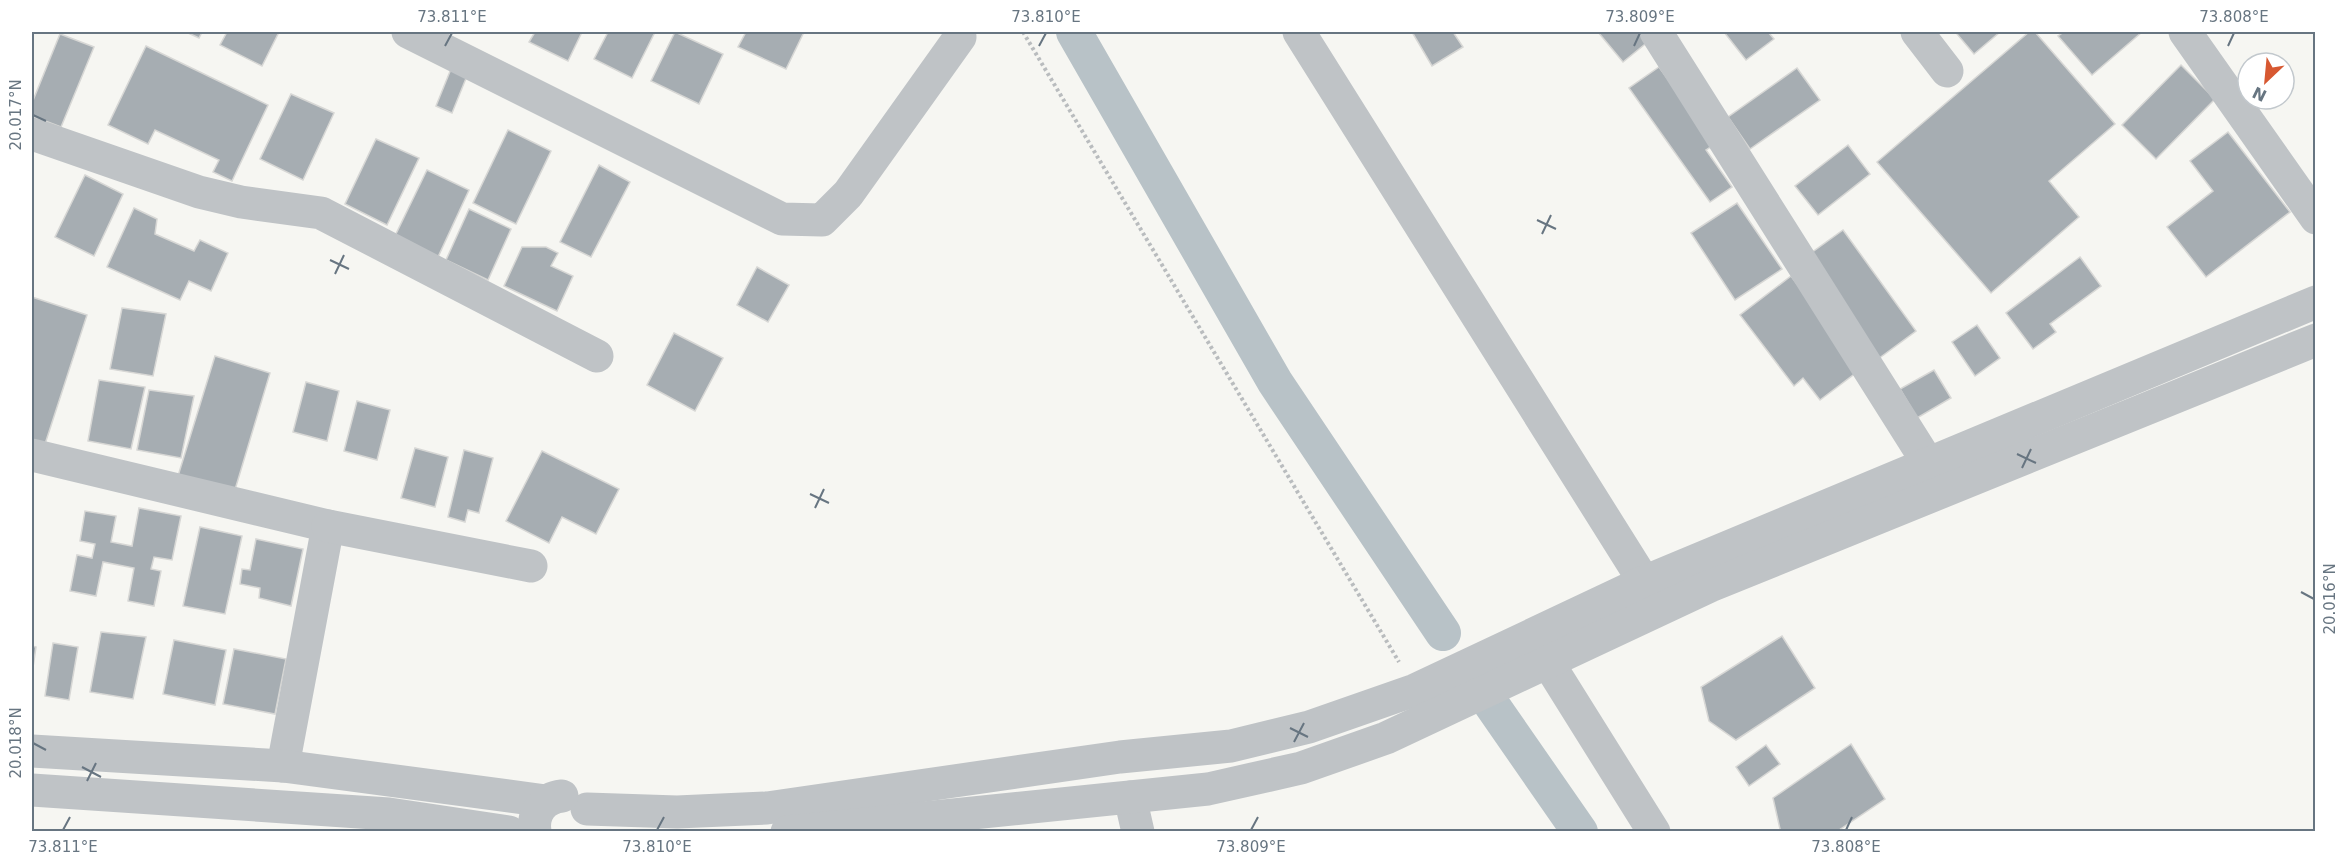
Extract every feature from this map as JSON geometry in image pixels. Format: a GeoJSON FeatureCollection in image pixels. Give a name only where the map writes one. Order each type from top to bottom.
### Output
{"type":"FeatureCollection","features":[{"type":"Feature","properties":{"kind":"street"},"geometry":{"type":"LineString","coordinates":[[408,32],[783,219],[822,220],[848,194],[959,33]]}},
{"type":"Feature","properties":{"kind":"street"},"geometry":{"type":"LineString","coordinates":[[1299,32],[1652,596]]}},
{"type":"Feature","properties":{"kind":"street"},"geometry":{"type":"LineString","coordinates":[[1656,32],[1928,463]]}},
{"type":"Feature","properties":{"kind":"street"},"geometry":{"type":"LineString","coordinates":[[1917,32],[1947,71]]}},
{"type":"Feature","properties":{"kind":"street"},"geometry":{"type":"LineString","coordinates":[[2185,32],[2316,218]]}},
{"type":"Feature","properties":{"kind":"street"},"geometry":{"type":"LineString","coordinates":[[32,134],[199,192],[241,202],[321,213],[597,356]]}},
{"type":"Feature","properties":{"kind":"street"},"geometry":{"type":"LineString","coordinates":[[775,824],[1120,757],[1231,746],[1434,693],[1524,657],[1928,463],[2316,302]]}},
{"type":"Feature","properties":{"kind":"street"},"geometry":{"type":"LineString","coordinates":[[1652,596],[1710,586],[2316,340]]}},
{"type":"Feature","properties":{"kind":"street"},"geometry":{"type":"LineString","coordinates":[[32,454],[328,526],[531,566]]}},
{"type":"Feature","properties":{"kind":"street"},"geometry":{"type":"LineString","coordinates":[[283,766],[328,526]]}},
{"type":"Feature","properties":{"kind":"street"},"geometry":{"type":"LineString","coordinates":[[1524,657],[1654,831]]}},
{"type":"Feature","properties":{"kind":"street"},"geometry":{"type":"LineString","coordinates":[[535,831],[535,816],[546,801],[554,797],[572,797],[589,820],[677,812],[775,824],[1208,789],[1300,768],[1386,738],[1434,693]]}},
{"type":"Feature","properties":{"kind":"street"},"geometry":{"type":"LineString","coordinates":[[32,751],[283,766],[546,801]]}},
{"type":"Feature","properties":{"kind":"street"},"geometry":{"type":"LineString","coordinates":[[389,814],[392,782]]}},
{"type":"Feature","properties":{"kind":"street"},"geometry":{"type":"LineString","coordinates":[[32,790],[389,814],[509,831]]}},
{"type":"Feature","properties":{"kind":"street"},"geometry":{"type":"LineString","coordinates":[[1130,797],[1138,831]]}},
{"type":"Feature","properties":{"kind":"path"},"geometry":{"type":"LineString","coordinates":[[1023,32],[1434,693]]}},
{"type":"Feature","properties":{"kind":"building"},"geometry":{"type":"Polygon","coordinates":[[[186,32],[202,32],[199,38],[186,32]]]}},
{"type":"Feature","properties":{"kind":"building"},"geometry":{"type":"Polygon","coordinates":[[[227,32],[279,32],[262,66],[220,45],[227,32]]]}},
{"type":"Feature","properties":{"kind":"building"},"geometry":{"type":"Polygon","coordinates":[[[535,32],[582,32],[568,61],[529,42],[535,32]]]}},
{"type":"Feature","properties":{"kind":"building"},"geometry":{"type":"Polygon","coordinates":[[[608,32],[655,32],[632,78],[594,59],[608,32]]]}},
{"type":"Feature","properties":{"kind":"building"},"geometry":{"type":"Polygon","coordinates":[[[675,32],[723,54],[699,104],[651,81],[675,32]]]}},
{"type":"Feature","properties":{"kind":"building"},"geometry":{"type":"Polygon","coordinates":[[[746,32],[804,32],[786,69],[738,47],[746,32]]]}},
{"type":"Feature","properties":{"kind":"building"},"geometry":{"type":"Polygon","coordinates":[[[1412,32],[1453,32],[1463,47],[1432,66],[1412,32]]]}},
{"type":"Feature","properties":{"kind":"building"},"geometry":{"type":"Polygon","coordinates":[[[1598,32],[1650,32],[1655,36],[1623,62],[1598,32]]]}},
{"type":"Feature","properties":{"kind":"building"},"geometry":{"type":"Polygon","coordinates":[[[1724,32],[1768,32],[1774,39],[1746,60],[1724,32]]]}},
{"type":"Feature","properties":{"kind":"building"},"geometry":{"type":"Polygon","coordinates":[[[1960,32],[2000,32],[1974,54],[1957,34],[1960,32]]]}},
{"type":"Feature","properties":{"kind":"building"},"geometry":{"type":"Polygon","coordinates":[[[2029,32],[2035,32],[2115,124],[2049,181],[2079,217],[1991,293],[1877,162],[2029,32]]]}},
{"type":"Feature","properties":{"kind":"building"},"geometry":{"type":"Polygon","coordinates":[[[2064,32],[2142,32],[2092,75],[2058,36],[2064,32]]]}},
{"type":"Feature","properties":{"kind":"building"},"geometry":{"type":"Polygon","coordinates":[[[60,34],[94,47],[61,127],[32,116],[32,103],[60,34]]]}},
{"type":"Feature","properties":{"kind":"building"},"geometry":{"type":"Polygon","coordinates":[[[146,46],[268,105],[232,181],[213,172],[219,160],[155,130],[148,144],[108,125],[146,46]]]}},
{"type":"Feature","properties":{"kind":"building"},"geometry":{"type":"Polygon","coordinates":[[[453,64],[469,71],[452,113],[436,106],[453,64]]]}},
{"type":"Feature","properties":{"kind":"building"},"geometry":{"type":"Polygon","coordinates":[[[2181,65],[2215,99],[2156,159],[2122,125],[2181,65]]]}},
{"type":"Feature","properties":{"kind":"building"},"geometry":{"type":"Polygon","coordinates":[[[1659,67],[1715,144],[1706,150],[1732,187],[1710,202],[1629,88],[1659,67]]]}},
{"type":"Feature","properties":{"kind":"building"},"geometry":{"type":"Polygon","coordinates":[[[1797,68],[1820,100],[1750,149],[1728,117],[1797,68]]]}},
{"type":"Feature","properties":{"kind":"building"},"geometry":{"type":"Polygon","coordinates":[[[291,94],[334,113],[303,180],[260,159],[291,94]]]}},
{"type":"Feature","properties":{"kind":"building"},"geometry":{"type":"Polygon","coordinates":[[[508,130],[551,151],[516,224],[473,203],[508,130]]]}},
{"type":"Feature","properties":{"kind":"building"},"geometry":{"type":"Polygon","coordinates":[[[2228,132],[2290,212],[2206,277],[2167,227],[2213,191],[2190,161],[2228,132]]]}},
{"type":"Feature","properties":{"kind":"building"},"geometry":{"type":"Polygon","coordinates":[[[376,139],[419,158],[387,225],[345,204],[376,139]]]}},
{"type":"Feature","properties":{"kind":"building"},"geometry":{"type":"Polygon","coordinates":[[[1848,145],[1870,174],[1818,215],[1795,186],[1848,145]]]}},
{"type":"Feature","properties":{"kind":"building"},"geometry":{"type":"Polygon","coordinates":[[[599,165],[630,182],[591,257],[560,242],[599,165]]]}},
{"type":"Feature","properties":{"kind":"building"},"geometry":{"type":"Polygon","coordinates":[[[427,170],[469,190],[438,257],[395,236],[427,170]]]}},
{"type":"Feature","properties":{"kind":"building"},"geometry":{"type":"Polygon","coordinates":[[[85,175],[123,194],[94,256],[55,237],[85,175]]]}},
{"type":"Feature","properties":{"kind":"building"},"geometry":{"type":"Polygon","coordinates":[[[1737,203],[1782,269],[1735,300],[1691,233],[1737,203]]]}},
{"type":"Feature","properties":{"kind":"building"},"geometry":{"type":"Polygon","coordinates":[[[134,208],[157,219],[155,234],[194,251],[200,240],[228,253],[211,291],[189,281],[180,300],[107,267],[134,208]]]}},
{"type":"Feature","properties":{"kind":"building"},"geometry":{"type":"Polygon","coordinates":[[[469,209],[511,229],[488,280],[446,260],[469,209]]]}},
{"type":"Feature","properties":{"kind":"building"},"geometry":{"type":"Polygon","coordinates":[[[1843,230],[1916,331],[1878,359],[1804,258],[1843,230]]]}},
{"type":"Feature","properties":{"kind":"building"},"geometry":{"type":"Polygon","coordinates":[[[522,247],[546,247],[558,253],[551,266],[573,276],[557,311],[504,286],[522,247]]]}},
{"type":"Feature","properties":{"kind":"building"},"geometry":{"type":"Polygon","coordinates":[[[2080,257],[2101,286],[2050,324],[2056,332],[2033,349],[2006,313],[2080,257]]]}},
{"type":"Feature","properties":{"kind":"building"},"geometry":{"type":"Polygon","coordinates":[[[757,267],[789,285],[768,322],[737,305],[757,267]]]}},
{"type":"Feature","properties":{"kind":"building"},"geometry":{"type":"Polygon","coordinates":[[[1791,276],[1861,369],[1820,400],[1803,378],[1794,386],[1740,315],[1791,276]]]}},
{"type":"Feature","properties":{"kind":"building"},"geometry":{"type":"Polygon","coordinates":[[[32,297],[87,315],[45,444],[32,440],[32,297]]]}},
{"type":"Feature","properties":{"kind":"building"},"geometry":{"type":"Polygon","coordinates":[[[122,308],[166,314],[153,376],[110,369],[122,308]]]}},
{"type":"Feature","properties":{"kind":"building"},"geometry":{"type":"Polygon","coordinates":[[[1977,325],[2000,358],[1975,376],[1952,342],[1977,325]]]}},
{"type":"Feature","properties":{"kind":"building"},"geometry":{"type":"Polygon","coordinates":[[[674,333],[723,358],[695,411],[647,385],[674,333]]]}},
{"type":"Feature","properties":{"kind":"building"},"geometry":{"type":"Polygon","coordinates":[[[215,356],[270,373],[234,493],[178,476],[215,356]]]}},
{"type":"Feature","properties":{"kind":"building"},"geometry":{"type":"Polygon","coordinates":[[[1934,370],[1951,398],[1917,418],[1900,389],[1934,370]]]}},
{"type":"Feature","properties":{"kind":"building"},"geometry":{"type":"Polygon","coordinates":[[[99,380],[145,387],[131,449],[88,441],[99,380]]]}},
{"type":"Feature","properties":{"kind":"building"},"geometry":{"type":"Polygon","coordinates":[[[306,382],[339,391],[327,441],[293,432],[306,382]]]}},
{"type":"Feature","properties":{"kind":"building"},"geometry":{"type":"Polygon","coordinates":[[[149,390],[194,396],[181,458],[137,450],[149,390]]]}},
{"type":"Feature","properties":{"kind":"building"},"geometry":{"type":"Polygon","coordinates":[[[357,401],[390,410],[377,460],[344,451],[357,401]]]}},
{"type":"Feature","properties":{"kind":"building"},"geometry":{"type":"Polygon","coordinates":[[[415,448],[448,457],[435,507],[401,498],[415,448]]]}},
{"type":"Feature","properties":{"kind":"building"},"geometry":{"type":"Polygon","coordinates":[[[464,450],[493,458],[479,513],[468,510],[465,522],[448,517],[464,450]]]}},
{"type":"Feature","properties":{"kind":"building"},"geometry":{"type":"Polygon","coordinates":[[[542,451],[619,489],[596,534],[562,517],[549,543],[506,521],[542,451]]]}},
{"type":"Feature","properties":{"kind":"building"},"geometry":{"type":"Polygon","coordinates":[[[139,508],[181,516],[172,560],[154,557],[151,569],[161,571],[154,606],[128,601],[134,568],[103,562],[96,596],[70,591],[77,555],[92,558],[95,544],[80,541],[85,511],[116,516],[111,542],[132,546],[139,508]]]}},
{"type":"Feature","properties":{"kind":"building"},"geometry":{"type":"Polygon","coordinates":[[[200,527],[242,536],[225,614],[183,606],[200,527]]]}},
{"type":"Feature","properties":{"kind":"building"},"geometry":{"type":"Polygon","coordinates":[[[256,539],[303,549],[291,606],[259,598],[260,588],[240,584],[242,569],[250,570],[256,539]]]}},
{"type":"Feature","properties":{"kind":"building"},"geometry":{"type":"Polygon","coordinates":[[[101,632],[146,637],[133,699],[90,692],[101,632]]]}},
{"type":"Feature","properties":{"kind":"building"},"geometry":{"type":"Polygon","coordinates":[[[1782,636],[1815,688],[1736,740],[1709,721],[1701,687],[1782,636]]]}},
{"type":"Feature","properties":{"kind":"building"},"geometry":{"type":"Polygon","coordinates":[[[174,640],[226,650],[215,705],[163,694],[174,640]]]}},
{"type":"Feature","properties":{"kind":"building"},"geometry":{"type":"Polygon","coordinates":[[[53,643],[78,647],[69,700],[45,696],[53,643]]]}},
{"type":"Feature","properties":{"kind":"building"},"geometry":{"type":"Polygon","coordinates":[[[32,646],[36,647],[32,674],[32,646]]]}},
{"type":"Feature","properties":{"kind":"building"},"geometry":{"type":"Polygon","coordinates":[[[234,649],[286,659],[275,714],[223,704],[234,649]]]}},
{"type":"Feature","properties":{"kind":"building"},"geometry":{"type":"Polygon","coordinates":[[[1851,744],[1885,799],[1836,832],[1784,832],[1780,829],[1773,798],[1851,744]]]}},
{"type":"Feature","properties":{"kind":"building"},"geometry":{"type":"Polygon","coordinates":[[[1766,745],[1780,764],[1749,786],[1736,767],[1766,745]]]}},
{"type":"Feature","properties":{"kind":"waterway"},"geometry":{"type":"LineString","coordinates":[[1074,32],[1275,382],[1443,633]]}},
{"type":"Feature","properties":{"kind":"waterway"},"geometry":{"type":"LineString","coordinates":[[1487,698],[1580,832]]}}]}
